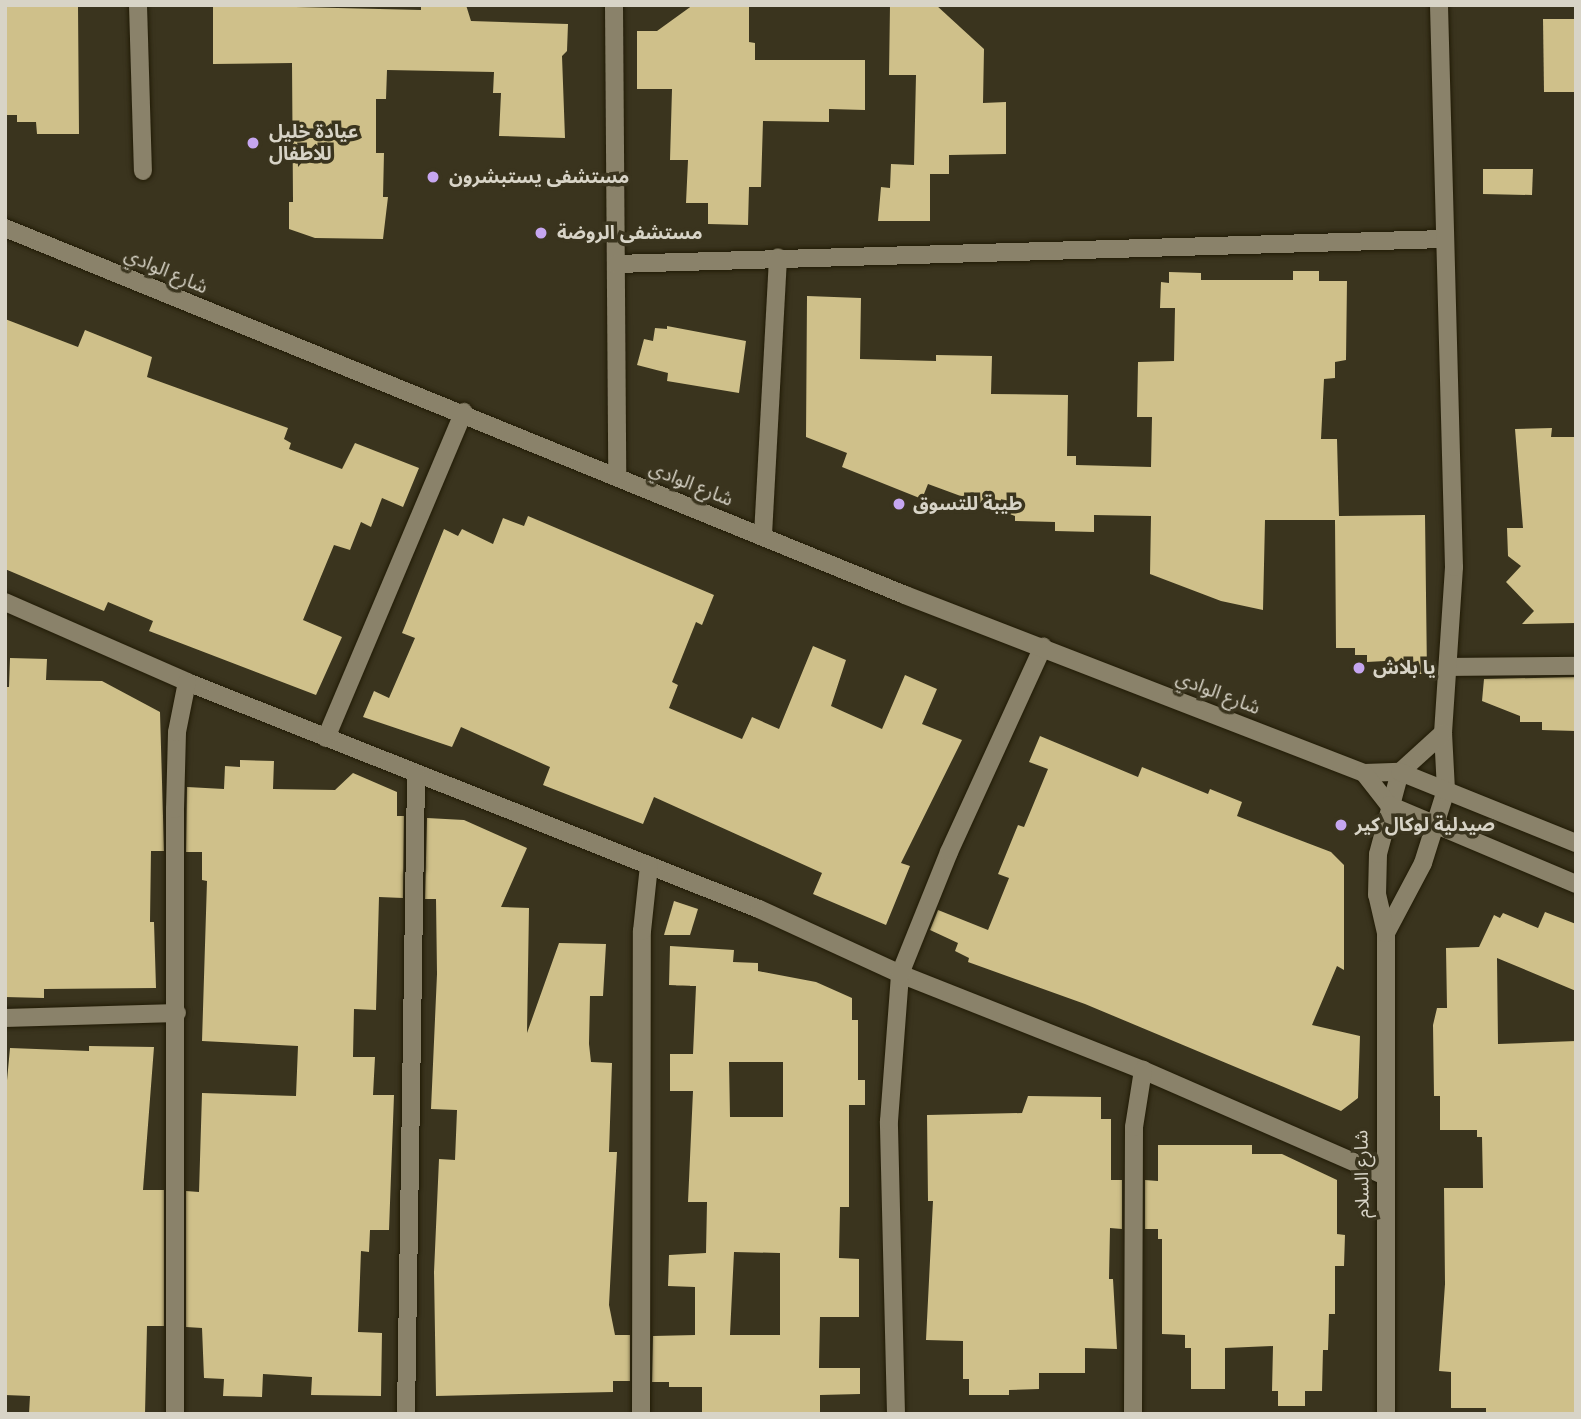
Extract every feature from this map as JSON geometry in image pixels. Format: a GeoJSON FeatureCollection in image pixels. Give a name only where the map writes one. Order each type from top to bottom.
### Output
{"type":"FeatureCollection","features":[{"type":"Feature","properties":{"kind":"street"},"geometry":{"type":"LineString","coordinates":[[138,5],[143,170]]}},
{"type":"Feature","properties":{"kind":"street"},"geometry":{"type":"LineString","coordinates":[[614,5],[617,476]]}},
{"type":"Feature","properties":{"kind":"street","name":"شارع السلام"},"geometry":{"type":"LineString","coordinates":[[1386,933],[1437,825],[1446,790],[1443,733],[1451,667],[1454,568],[1439,5]]}},
{"type":"Feature","properties":{"kind":"street","name":"شارع الوادي"},"geometry":{"type":"LineString","coordinates":[[5,228],[763,535],[1364,773],[1400,772],[1576,843]]}},
{"type":"Feature","properties":{"kind":"street"},"geometry":{"type":"LineString","coordinates":[[616,264],[778,257],[1444,239]]}},
{"type":"Feature","properties":{"kind":"street"},"geometry":{"type":"LineString","coordinates":[[763,535],[778,257]]}},
{"type":"Feature","properties":{"kind":"street"},"geometry":{"type":"LineString","coordinates":[[326,738],[464,412]]}},
{"type":"Feature","properties":{"kind":"street"},"geometry":{"type":"LineString","coordinates":[[5,602],[187,682],[759,909],[900,974],[1143,1070],[1382,1175]]}},
{"type":"Feature","properties":{"kind":"street"},"geometry":{"type":"LineString","coordinates":[[896,1414],[889,1121],[900,974],[949,852],[1043,647]]}},
{"type":"Feature","properties":{"kind":"street"},"geometry":{"type":"LineString","coordinates":[[1451,667],[1576,666]]}},
{"type":"Feature","properties":{"kind":"street"},"geometry":{"type":"LineString","coordinates":[[175,1414],[176,783],[177,732],[187,682]]}},
{"type":"Feature","properties":{"kind":"street"},"geometry":{"type":"LineString","coordinates":[[1400,772],[1443,733]]}},
{"type":"Feature","properties":{"kind":"street","name":"شارع السلام"},"geometry":{"type":"LineString","coordinates":[[1386,1414],[1382,1175],[1386,933],[1377,881],[1389,805],[1400,772]]}},
{"type":"Feature","properties":{"kind":"street"},"geometry":{"type":"LineString","coordinates":[[1364,773],[1389,805],[1576,884]]}},
{"type":"Feature","properties":{"kind":"street"},"geometry":{"type":"LineString","coordinates":[[406,1414],[416,774]]}},
{"type":"Feature","properties":{"kind":"street"},"geometry":{"type":"LineString","coordinates":[[641,1414],[642,931],[649,865]]}},
{"type":"Feature","properties":{"kind":"street"},"geometry":{"type":"LineString","coordinates":[[5,1018],[177,1013]]}},
{"type":"Feature","properties":{"kind":"street"},"geometry":{"type":"LineString","coordinates":[[1133,1414],[1134,1127],[1143,1070]]}},
{"type":"Feature","properties":{"kind":"building"},"geometry":{"type":"Polygon","coordinates":[[[5,5],[78,5],[79,134],[37,134],[36,122],[17,122],[17,115],[5,115],[5,5]]]}},
{"type":"Feature","properties":{"kind":"building"},"geometry":{"type":"Polygon","coordinates":[[[213,5],[421,10],[421,5],[466,5],[471,21],[568,24],[567,51],[562,56],[565,138],[499,136],[501,93],[493,93],[494,72],[387,70],[386,99],[376,99],[376,153],[384,153],[383,197],[388,197],[383,239],[315,238],[289,229],[289,202],[293,202],[292,63],[213,64],[213,5]]]}},
{"type":"Feature","properties":{"kind":"building"},"geometry":{"type":"Polygon","coordinates":[[[693,5],[749,5],[749,42],[755,43],[755,60],[865,60],[865,110],[829,109],[829,122],[763,121],[761,187],[749,187],[748,225],[708,224],[708,203],[686,203],[688,160],[670,160],[672,89],[637,89],[637,31],[657,31],[693,5]]]}},
{"type":"Feature","properties":{"kind":"building"},"geometry":{"type":"Polygon","coordinates":[[[890,5],[936,5],[984,49],[983,103],[1006,102],[1006,154],[949,155],[949,174],[930,174],[930,221],[878,221],[881,187],[890,188],[891,164],[914,165],[916,75],[889,75],[890,5]]]}},
{"type":"Feature","properties":{"kind":"building"},"geometry":{"type":"Polygon","coordinates":[[[1543,19],[1576,19],[1576,92],[1544,92],[1543,19]]]}},
{"type":"Feature","properties":{"kind":"building"},"geometry":{"type":"Polygon","coordinates":[[[1483,169],[1533,169],[1532,195],[1483,194],[1483,169]]]}},
{"type":"Feature","properties":{"kind":"building"},"geometry":{"type":"Polygon","coordinates":[[[1293,271],[1319,271],[1319,281],[1347,281],[1346,360],[1335,362],[1335,378],[1324,379],[1321,439],[1337,439],[1339,516],[1425,515],[1427,674],[1404,674],[1403,668],[1385,668],[1385,661],[1367,662],[1367,655],[1355,655],[1355,648],[1336,648],[1335,520],[1265,520],[1263,610],[1221,601],[1150,574],[1151,516],[1094,515],[1094,532],[1055,531],[1055,522],[1015,521],[1015,516],[928,484],[922,499],[842,467],[847,453],[806,437],[807,296],[861,298],[860,359],[936,361],[936,355],[992,356],[991,394],[1068,395],[1067,456],[1076,456],[1076,465],[1151,467],[1152,417],[1137,417],[1138,362],[1174,361],[1175,308],[1160,308],[1161,282],[1169,283],[1169,272],[1201,273],[1201,280],[1293,280],[1293,271]]]}},
{"type":"Feature","properties":{"kind":"building"},"geometry":{"type":"Polygon","coordinates":[[[5,319],[78,347],[85,330],[152,357],[147,377],[288,428],[284,439],[291,443],[289,449],[342,469],[355,443],[419,468],[403,507],[382,498],[371,527],[361,522],[350,550],[334,545],[303,620],[342,637],[316,695],[149,631],[153,621],[108,602],[104,611],[5,569],[5,319]]]}},
{"type":"Feature","properties":{"kind":"building"},"geometry":{"type":"Polygon","coordinates":[[[667,326],[746,341],[739,393],[667,381],[668,373],[637,365],[644,339],[653,341],[655,328],[667,329],[667,326]]]}},
{"type":"Feature","properties":{"kind":"building"},"geometry":{"type":"Polygon","coordinates":[[[1552,428],[1551,437],[1576,437],[1576,623],[1522,624],[1534,611],[1506,582],[1521,566],[1508,556],[1507,528],[1523,528],[1515,429],[1552,428]]]}},
{"type":"Feature","properties":{"kind":"building"},"geometry":{"type":"Polygon","coordinates":[[[528,516],[714,595],[702,625],[696,622],[672,682],[678,685],[669,708],[742,739],[752,717],[779,729],[813,646],[846,660],[831,706],[882,729],[905,675],[937,689],[922,724],[962,740],[901,863],[910,866],[886,925],[813,894],[822,873],[654,797],[643,824],[543,785],[550,767],[461,727],[452,747],[363,717],[374,691],[389,698],[415,638],[402,633],[444,529],[458,536],[462,529],[493,544],[503,518],[524,526],[528,516]]]}},
{"type":"Feature","properties":{"kind":"building"},"geometry":{"type":"Polygon","coordinates":[[[10,658],[47,659],[46,680],[102,681],[160,712],[164,851],[151,851],[150,922],[154,922],[156,988],[44,989],[44,998],[5,997],[5,687],[9,687],[10,658]]]}},
{"type":"Feature","properties":{"kind":"building"},"geometry":{"type":"Polygon","coordinates":[[[1576,677],[1576,731],[1542,730],[1542,722],[1520,722],[1520,716],[1482,701],[1484,679],[1576,677]]]}},
{"type":"Feature","properties":{"kind":"building"},"geometry":{"type":"Polygon","coordinates":[[[1040,736],[1138,777],[1142,767],[1208,794],[1210,789],[1242,802],[1237,816],[1331,852],[1344,865],[1344,970],[1337,966],[1312,1025],[1360,1036],[1358,1098],[1341,1111],[1085,1004],[968,962],[969,958],[955,951],[958,943],[930,930],[938,910],[988,930],[1009,878],[998,874],[1018,825],[1024,827],[1048,769],[1029,762],[1040,736]]]}},
{"type":"Feature","properties":{"kind":"building"},"geometry":{"type":"Polygon","coordinates":[[[240,760],[274,761],[273,789],[335,790],[353,773],[397,792],[397,816],[404,816],[403,898],[379,897],[376,1010],[354,1009],[353,1057],[375,1057],[373,1095],[394,1095],[389,1230],[370,1230],[369,1252],[361,1251],[358,1332],[382,1333],[381,1396],[311,1395],[312,1377],[263,1374],[262,1397],[223,1396],[224,1379],[204,1378],[202,1328],[186,1327],[186,1191],[199,1192],[202,1093],[296,1096],[298,1046],[202,1041],[207,881],[202,880],[202,852],[186,852],[187,787],[224,789],[225,766],[240,767],[240,760]]]}},
{"type":"Feature","properties":{"kind":"building"},"geometry":{"type":"Polygon","coordinates":[[[427,818],[464,820],[527,848],[501,907],[529,908],[527,1033],[559,943],[606,944],[603,996],[590,996],[589,1044],[591,1062],[612,1063],[609,1152],[617,1152],[609,1305],[615,1335],[630,1335],[630,1381],[613,1381],[613,1392],[436,1396],[434,1272],[439,1159],[455,1160],[457,1110],[431,1109],[437,974],[436,899],[425,899],[427,818]]]}},
{"type":"Feature","properties":{"kind":"building"},"geometry":{"type":"Polygon","coordinates":[[[674,901],[698,909],[690,935],[664,935],[674,901]]]}},
{"type":"Feature","properties":{"kind":"building"},"geometry":{"type":"Polygon","coordinates":[[[1545,912],[1576,924],[1576,991],[1497,958],[1498,1044],[1576,1041],[1576,1414],[1486,1414],[1486,1408],[1451,1408],[1451,1372],[1439,1371],[1445,1284],[1444,1188],[1483,1188],[1482,1137],[1477,1137],[1477,1130],[1440,1130],[1440,1096],[1434,1096],[1433,1025],[1437,1008],[1447,1008],[1446,948],[1479,947],[1494,915],[1500,918],[1503,913],[1538,928],[1545,912]]]}},
{"type":"Feature","properties":{"kind":"building"},"geometry":{"type":"Polygon","coordinates":[[[670,946],[734,950],[733,962],[758,963],[758,971],[816,982],[852,998],[852,1020],[858,1020],[858,1080],[865,1080],[865,1105],[849,1105],[849,1207],[840,1207],[839,1258],[859,1259],[859,1317],[820,1317],[819,1368],[860,1368],[860,1394],[820,1395],[820,1414],[702,1414],[702,1387],[669,1387],[669,1382],[652,1382],[653,1336],[695,1335],[695,1287],[668,1286],[669,1255],[706,1253],[707,1202],[688,1202],[693,1091],[670,1091],[670,1054],[693,1054],[696,986],[669,985],[670,946]],[[729,1062],[730,1117],[783,1117],[783,1062],[729,1062]],[[734,1252],[730,1335],[780,1335],[780,1253],[734,1252]]]}},
{"type":"Feature","properties":{"kind":"building"},"geometry":{"type":"Polygon","coordinates":[[[89,1046],[154,1047],[143,1190],[164,1190],[164,1326],[147,1326],[145,1414],[29,1414],[30,1396],[5,1395],[5,1102],[10,1048],[89,1051],[89,1046]]]}},
{"type":"Feature","properties":{"kind":"building"},"geometry":{"type":"Polygon","coordinates":[[[1028,1096],[1101,1097],[1101,1119],[1111,1119],[1111,1180],[1122,1180],[1122,1229],[1110,1228],[1109,1279],[1113,1279],[1117,1349],[1085,1348],[1085,1373],[1039,1373],[1039,1389],[1009,1390],[1009,1395],[969,1395],[969,1379],[963,1379],[963,1341],[926,1340],[933,1201],[928,1201],[927,1115],[1022,1113],[1028,1096]]]}},
{"type":"Feature","properties":{"kind":"building"},"geometry":{"type":"Polygon","coordinates":[[[1158,1145],[1252,1145],[1252,1154],[1282,1154],[1337,1180],[1337,1234],[1345,1235],[1344,1266],[1335,1266],[1335,1314],[1329,1314],[1328,1350],[1323,1350],[1322,1391],[1305,1391],[1305,1406],[1278,1406],[1278,1391],[1272,1391],[1273,1346],[1225,1348],[1225,1389],[1191,1389],[1191,1348],[1185,1348],[1185,1335],[1162,1334],[1162,1239],[1158,1239],[1158,1229],[1145,1229],[1145,1180],[1158,1181],[1158,1145]]]}},
{"type":"Feature","properties":{"kind":"place","name":"عيادة خليل للاطفال"},"geometry":{"type":"Point","coordinates":[253,143]}},
{"type":"Feature","properties":{"kind":"place","name":"مستشفى يستبشرون"},"geometry":{"type":"Point","coordinates":[433,177]}},
{"type":"Feature","properties":{"kind":"place","name":"مستشفى الروضة"},"geometry":{"type":"Point","coordinates":[541,233]}},
{"type":"Feature","properties":{"kind":"place","name":"طيبة للتسوق"},"geometry":{"type":"Point","coordinates":[899,504]}},
{"type":"Feature","properties":{"kind":"place","name":"يا بلاش"},"geometry":{"type":"Point","coordinates":[1359,668]}},
{"type":"Feature","properties":{"kind":"place","name":"صيدلية لوكال كير"},"geometry":{"type":"Point","coordinates":[1341,825]}}]}
